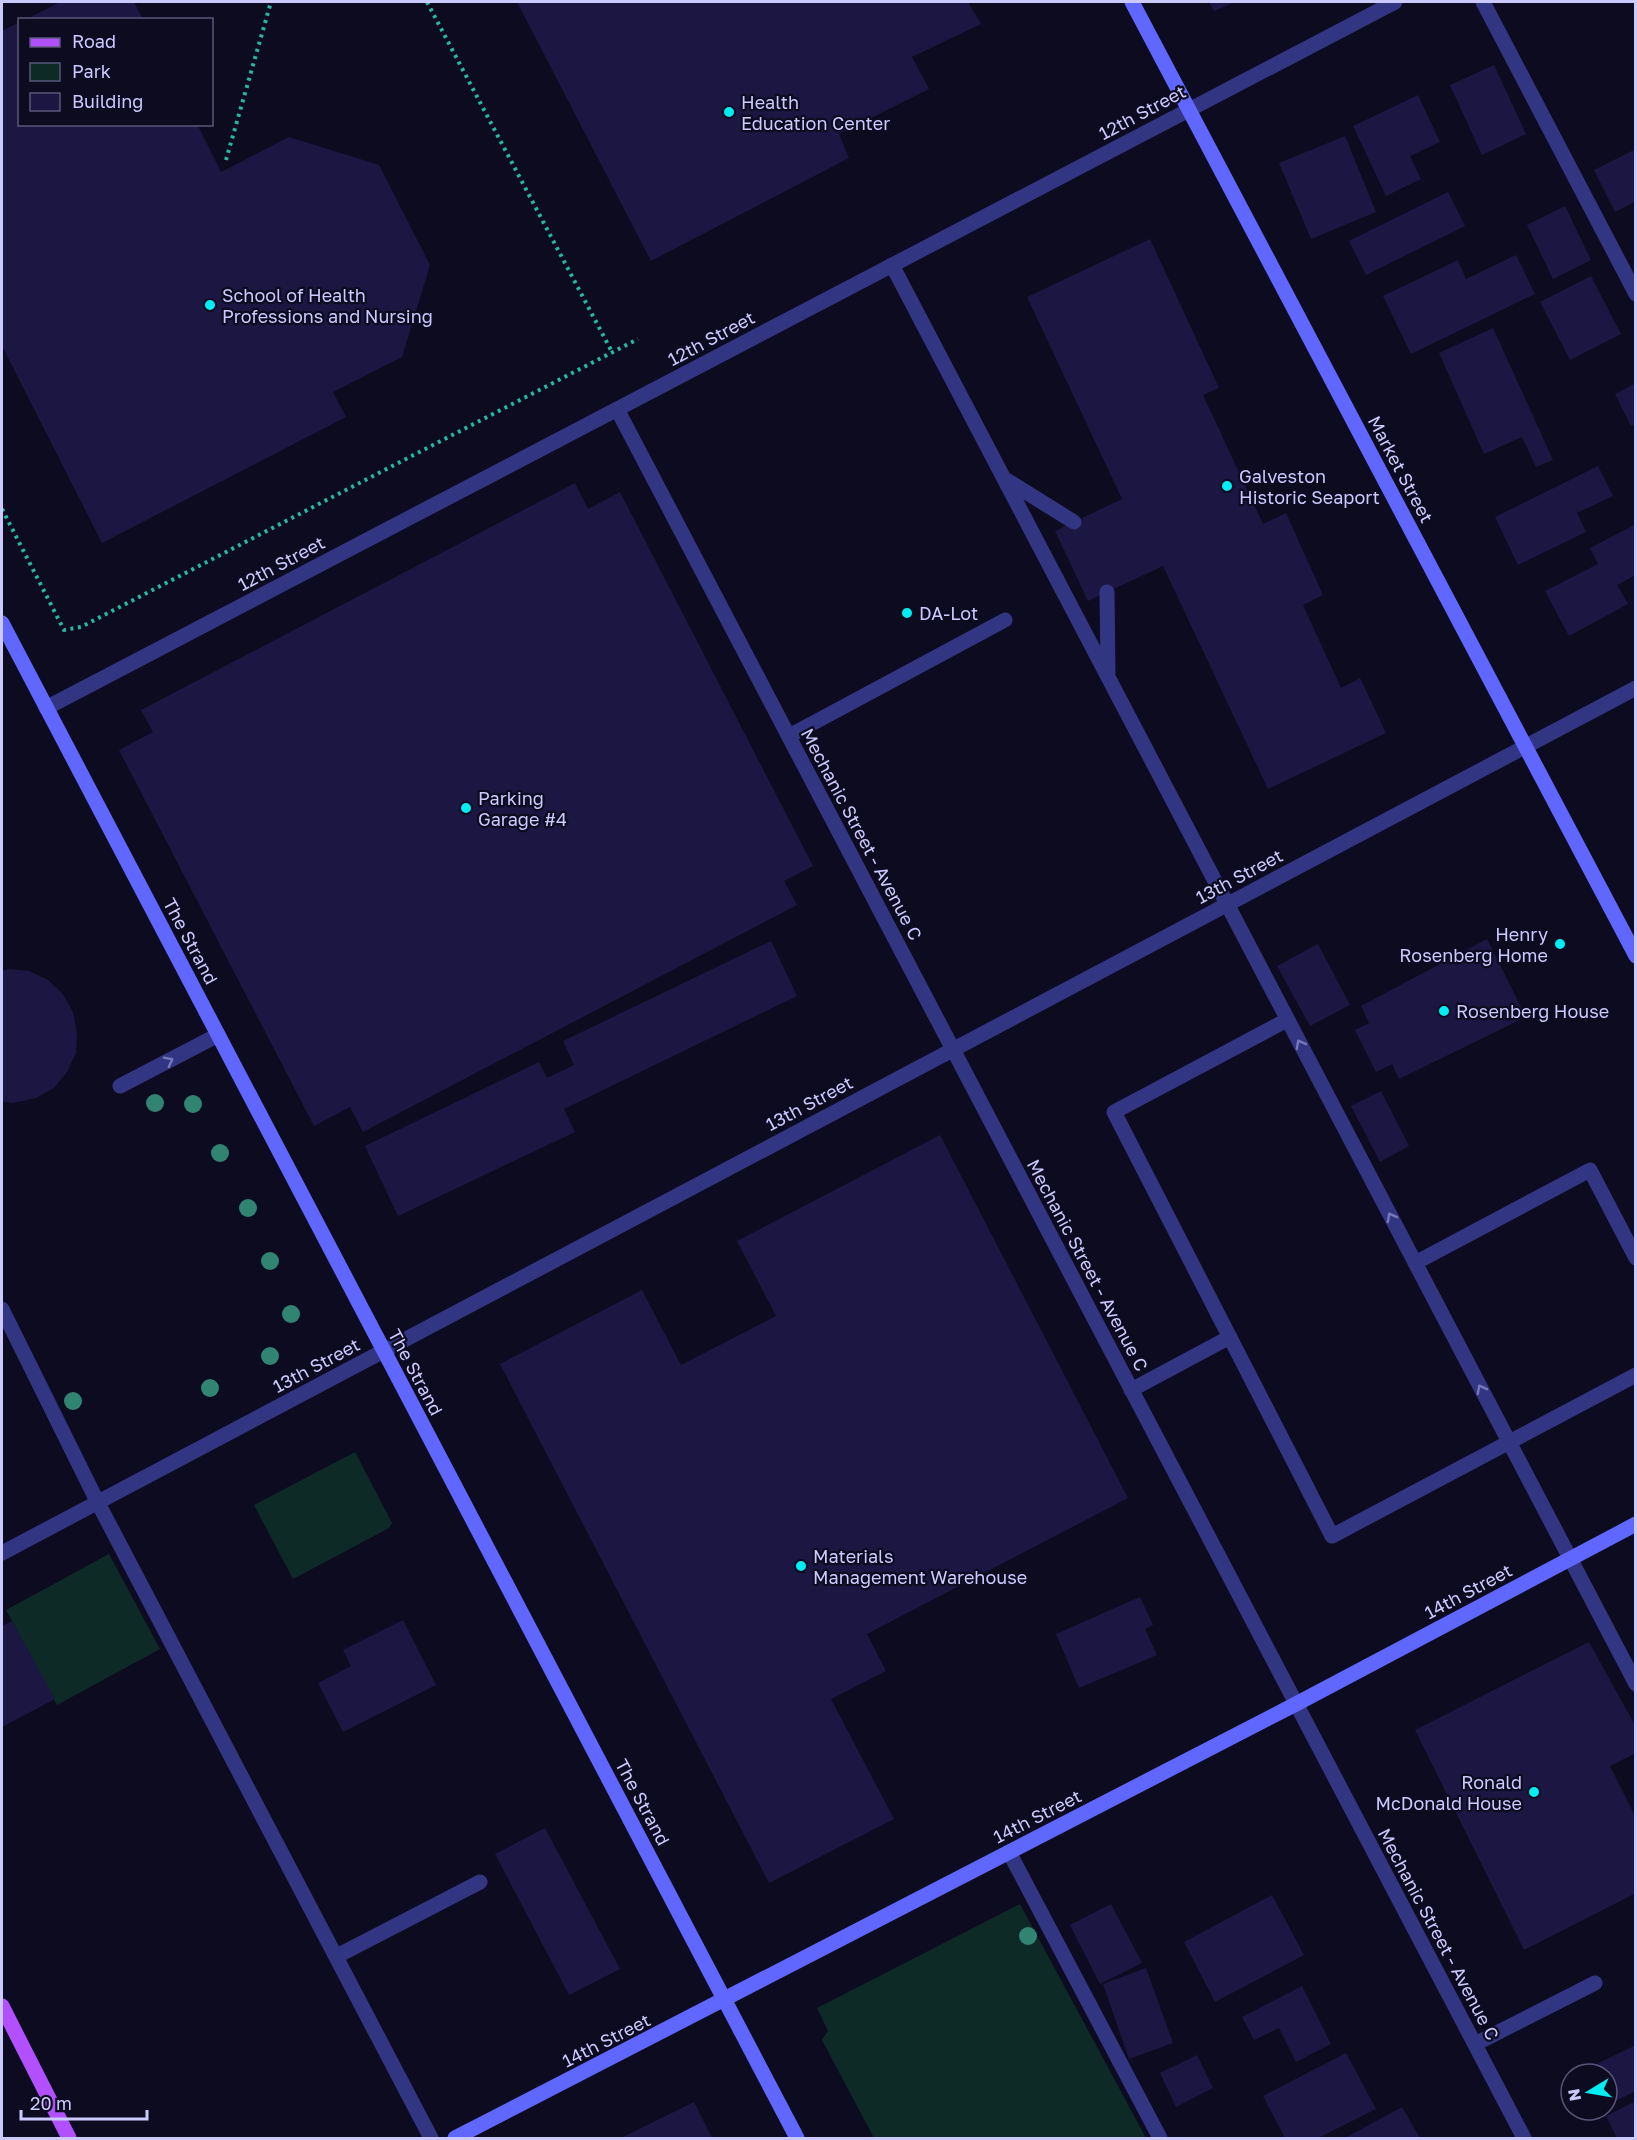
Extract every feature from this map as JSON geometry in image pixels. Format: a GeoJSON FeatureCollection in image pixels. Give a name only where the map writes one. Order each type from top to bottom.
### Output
{"type":"FeatureCollection","features":[{"type":"Feature","properties":{"kind":"main road","name":"Market Street"},"geometry":{"type":"LineString","coordinates":[[1132,2],[1635,956]]}},
{"type":"Feature","properties":{"kind":"main road","name":"The Strand"},"geometry":{"type":"LineString","coordinates":[[2,623],[797,2139]]}},
{"type":"Feature","properties":{"kind":"main road","name":"14th Street"},"geometry":{"type":"LineString","coordinates":[[455,2139],[1296,1704],[1635,1524]]}},
{"type":"Feature","properties":{"kind":"main road"},"geometry":{"type":"LineString","coordinates":[[2,2006],[69,2139]]}},
{"type":"Feature","properties":{"kind":"street","name":"12th Street"},"geometry":{"type":"LineString","coordinates":[[46,708],[1395,2]]}},
{"type":"Feature","properties":{"kind":"street"},"geometry":{"type":"LineString","coordinates":[[1482,2],[1635,294]]}},
{"type":"Feature","properties":{"kind":"street"},"geometry":{"type":"LineString","coordinates":[[892,265],[1635,1684]]}},
{"type":"Feature","properties":{"kind":"street","name":"Mechanic Street - Avenue C"},"geometry":{"type":"LineString","coordinates":[[617,409],[1524,2139]]}},
{"type":"Feature","properties":{"kind":"street"},"geometry":{"type":"LineString","coordinates":[[1004,479],[1074,522]]}},
{"type":"Feature","properties":{"kind":"street"},"geometry":{"type":"LineString","coordinates":[[1107,592],[1108,676]]}},
{"type":"Feature","properties":{"kind":"street"},"geometry":{"type":"LineString","coordinates":[[789,736],[1005,620]]}},
{"type":"Feature","properties":{"kind":"street","name":"13th Street"},"geometry":{"type":"LineString","coordinates":[[2,1553],[1635,688]]}},
{"type":"Feature","properties":{"kind":"street"},"geometry":{"type":"LineString","coordinates":[[1287,1020],[1114,1112],[1332,1536],[1635,1375]]}},
{"type":"Feature","properties":{"kind":"street"},"geometry":{"type":"LineString","coordinates":[[120,1086],[218,1035]]}},
{"type":"Feature","properties":{"kind":"street"},"geometry":{"type":"LineString","coordinates":[[1415,1263],[1590,1170],[1635,1258]]}},
{"type":"Feature","properties":{"kind":"street"},"geometry":{"type":"LineString","coordinates":[[2,1309],[98,1503],[431,2139]]}},
{"type":"Feature","properties":{"kind":"street"},"geometry":{"type":"LineString","coordinates":[[1131,1390],[1230,1337]]}},
{"type":"Feature","properties":{"kind":"street"},"geometry":{"type":"LineString","coordinates":[[1009,1852],[1160,2139]]}},
{"type":"Feature","properties":{"kind":"street"},"geometry":{"type":"LineString","coordinates":[[337,1956],[480,1882]]}},
{"type":"Feature","properties":{"kind":"street"},"geometry":{"type":"LineString","coordinates":[[1475,2044],[1595,1983]]}},
{"type":"Feature","properties":{"kind":"path"},"geometry":{"type":"LineString","coordinates":[[226,160],[271,2]]}},
{"type":"Feature","properties":{"kind":"path"},"geometry":{"type":"LineString","coordinates":[[428,2],[612,352]]}},
{"type":"Feature","properties":{"kind":"path"},"geometry":{"type":"LineString","coordinates":[[2,509],[64,630],[81,627],[638,339]]}},
{"type":"Feature","properties":{"kind":"green space"},"geometry":{"type":"Polygon","coordinates":[[[355,1452],[392,1523],[389,1528],[293,1579],[254,1505],[355,1452]]]}},
{"type":"Feature","properties":{"kind":"green space"},"geometry":{"type":"Polygon","coordinates":[[[109,1554],[160,1649],[57,1705],[6,1610],[109,1554]]]}},
{"type":"Feature","properties":{"kind":"green space"},"geometry":{"type":"Polygon","coordinates":[[[1020,1904],[1146,2138],[874,2138],[822,2040],[828,2031],[817,2008],[1020,1904]]]}},
{"type":"Feature","properties":{"kind":"building"},"geometry":{"type":"Polygon","coordinates":[[[60,2],[134,2],[142,18],[29,18],[60,2]]]}},
{"type":"Feature","properties":{"kind":"building","name":"Health Education Center"},"geometry":{"type":"Polygon","coordinates":[[[517,2],[968,2],[981,24],[912,57],[929,89],[839,134],[849,158],[651,261],[517,2]]]}},
{"type":"Feature","properties":{"kind":"building"},"geometry":{"type":"Polygon","coordinates":[[[1209,2],[1235,2],[1214,11],[1209,2]]]}},
{"type":"Feature","properties":{"kind":"building","name":"School of Health Professions and Nursing"},"geometry":{"type":"Polygon","coordinates":[[[18,23],[18,126],[198,126],[221,172],[289,137],[379,165],[430,265],[402,357],[333,392],[346,417],[102,543],[2,346],[2,31],[18,23]]]}},
{"type":"Feature","properties":{"kind":"building"},"geometry":{"type":"Polygon","coordinates":[[[1494,65],[1526,134],[1482,155],[1450,85],[1494,65]]]}},
{"type":"Feature","properties":{"kind":"building"},"geometry":{"type":"Polygon","coordinates":[[[1418,95],[1440,142],[1410,156],[1421,179],[1386,196],[1353,126],[1418,95]]]}},
{"type":"Feature","properties":{"kind":"building"},"geometry":{"type":"Polygon","coordinates":[[[1345,136],[1376,212],[1311,239],[1279,163],[1345,136]]]}},
{"type":"Feature","properties":{"kind":"building"},"geometry":{"type":"Polygon","coordinates":[[[1636,149],[1636,201],[1615,212],[1594,170],[1636,149]]]}},
{"type":"Feature","properties":{"kind":"building"},"geometry":{"type":"Polygon","coordinates":[[[1448,192],[1465,226],[1366,275],[1349,241],[1448,192]]]}},
{"type":"Feature","properties":{"kind":"building"},"geometry":{"type":"Polygon","coordinates":[[[1565,206],[1591,260],[1553,279],[1527,225],[1565,206]]]}},
{"type":"Feature","properties":{"kind":"building"},"geometry":{"type":"Polygon","coordinates":[[[1150,239],[1219,388],[1203,395],[1263,524],[1286,513],[1323,595],[1303,605],[1341,688],[1360,678],[1386,733],[1268,789],[1163,566],[1088,601],[1055,531],[1122,499],[1027,297],[1150,239]]]}},
{"type":"Feature","properties":{"kind":"building"},"geometry":{"type":"Polygon","coordinates":[[[1516,255],[1535,294],[1411,354],[1383,296],[1458,260],[1466,279],[1516,255]]]}},
{"type":"Feature","properties":{"kind":"building"},"geometry":{"type":"Polygon","coordinates":[[[1591,276],[1621,334],[1570,360],[1540,302],[1591,276]]]}},
{"type":"Feature","properties":{"kind":"building"},"geometry":{"type":"Polygon","coordinates":[[[1493,328],[1553,460],[1536,467],[1522,437],[1484,454],[1439,353],[1493,328]]]}},
{"type":"Feature","properties":{"kind":"building"},"geometry":{"type":"Polygon","coordinates":[[[1636,383],[1636,424],[1631,426],[1615,394],[1636,383]]]}},
{"type":"Feature","properties":{"kind":"building"},"geometry":{"type":"Polygon","coordinates":[[[1598,466],[1613,496],[1577,513],[1586,532],[1518,565],[1495,517],[1598,466]]]}},
{"type":"Feature","properties":{"kind":"building","name":"Parking Garage #4"},"geometry":{"type":"Polygon","coordinates":[[[575,483],[588,509],[620,492],[813,866],[784,881],[797,905],[363,1132],[350,1107],[314,1126],[119,750],[153,732],[141,710],[575,483]]]}},
{"type":"Feature","properties":{"kind":"building"},"geometry":{"type":"Polygon","coordinates":[[[1636,524],[1636,575],[1617,585],[1628,604],[1569,636],[1545,591],[1598,564],[1590,548],[1636,524]]]}},
{"type":"Feature","properties":{"kind":"building","name":"Rosenberg House"},"geometry":{"type":"Polygon","coordinates":[[[1487,939],[1526,1017],[1399,1079],[1392,1064],[1376,1072],[1355,1030],[1369,1023],[1361,1006],[1487,939]]]}},
{"type":"Feature","properties":{"kind":"building"},"geometry":{"type":"Polygon","coordinates":[[[771,941],[797,996],[564,1109],[575,1132],[398,1216],[365,1146],[539,1062],[547,1078],[574,1065],[563,1041],[771,941]]]}},
{"type":"Feature","properties":{"kind":"building"},"geometry":{"type":"Polygon","coordinates":[[[1318,944],[1350,1005],[1310,1026],[1277,966],[1318,944]]]}},
{"type":"Feature","properties":{"kind":"building"},"geometry":{"type":"Polygon","coordinates":[[[9,969],[29,971],[48,980],[63,994],[73,1012],[77,1033],[76,1053],[67,1072],[54,1088],[36,1098],[13,1103],[2,1101],[2,971],[9,969]]]}},
{"type":"Feature","properties":{"kind":"building"},"geometry":{"type":"Polygon","coordinates":[[[1381,1091],[1409,1146],[1380,1162],[1351,1106],[1381,1091]]]}},
{"type":"Feature","properties":{"kind":"building","name":"Materials Management Warehouse"},"geometry":{"type":"Polygon","coordinates":[[[940,1135],[1128,1498],[867,1634],[886,1671],[831,1699],[894,1819],[769,1883],[500,1364],[642,1290],[681,1365],[776,1316],[737,1241],[940,1135]]]}},
{"type":"Feature","properties":{"kind":"building"},"geometry":{"type":"Polygon","coordinates":[[[1140,1597],[1153,1625],[1145,1629],[1157,1655],[1079,1688],[1056,1634],[1140,1597]]]}},
{"type":"Feature","properties":{"kind":"building"},"geometry":{"type":"Polygon","coordinates":[[[403,1620],[436,1685],[343,1732],[318,1683],[351,1666],[343,1650],[403,1620]]]}},
{"type":"Feature","properties":{"kind":"building"},"geometry":{"type":"Polygon","coordinates":[[[12,1621],[55,1699],[2,1727],[2,1626],[12,1621]]]}},
{"type":"Feature","properties":{"kind":"building","name":"Ronald McDonald House"},"geometry":{"type":"Polygon","coordinates":[[[1589,1642],[1636,1727],[1636,1753],[1610,1766],[1636,1818],[1636,1893],[1524,1950],[1415,1730],[1589,1642]]]}},
{"type":"Feature","properties":{"kind":"building"},"geometry":{"type":"Polygon","coordinates":[[[545,1828],[620,1969],[569,1995],[495,1854],[545,1828]]]}},
{"type":"Feature","properties":{"kind":"building"},"geometry":{"type":"Polygon","coordinates":[[[1272,1895],[1304,1955],[1215,2002],[1184,1942],[1272,1895]]]}},
{"type":"Feature","properties":{"kind":"building"},"geometry":{"type":"Polygon","coordinates":[[[1111,1904],[1142,1963],[1100,1984],[1070,1925],[1111,1904]]]}},
{"type":"Feature","properties":{"kind":"building"},"geometry":{"type":"Polygon","coordinates":[[[1146,1968],[1173,2043],[1129,2059],[1103,1984],[1146,1968]]]}},
{"type":"Feature","properties":{"kind":"building"},"geometry":{"type":"Polygon","coordinates":[[[1302,1986],[1331,2044],[1296,2062],[1279,2028],[1254,2040],[1242,2017],[1302,1986]]]}},
{"type":"Feature","properties":{"kind":"building"},"geometry":{"type":"Polygon","coordinates":[[[1636,2045],[1636,2091],[1619,2099],[1619,2062],[1601,2062],[1636,2045]]]}},
{"type":"Feature","properties":{"kind":"building"},"geometry":{"type":"Polygon","coordinates":[[[1346,2053],[1376,2109],[1318,2138],[1285,2138],[1263,2096],[1346,2053]]]}},
{"type":"Feature","properties":{"kind":"building"},"geometry":{"type":"Polygon","coordinates":[[[1197,2055],[1213,2088],[1176,2107],[1160,2073],[1197,2055]]]}},
{"type":"Feature","properties":{"kind":"building"},"geometry":{"type":"Polygon","coordinates":[[[1636,2101],[1636,2138],[1617,2138],[1609,2122],[1619,2122],[1619,2110],[1636,2101]]]}},
{"type":"Feature","properties":{"kind":"building"},"geometry":{"type":"Polygon","coordinates":[[[694,2102],[712,2138],[621,2138],[694,2102]]]}},
{"type":"Feature","properties":{"kind":"building"},"geometry":{"type":"Polygon","coordinates":[[[1402,2107],[1420,2138],[1345,2138],[1402,2107]]]}},
{"type":"Feature","properties":{"kind":"place","name":"Health Education Center"},"geometry":{"type":"Point","coordinates":[729,112]}},
{"type":"Feature","properties":{"kind":"place","name":"School of Health Professions and Nursing"},"geometry":{"type":"Point","coordinates":[210,305]}},
{"type":"Feature","properties":{"kind":"place","name":"Galveston Historic Seaport"},"geometry":{"type":"Point","coordinates":[1227,486]}},
{"type":"Feature","properties":{"kind":"place","name":"DA-Lot"},"geometry":{"type":"Point","coordinates":[907,613]}},
{"type":"Feature","properties":{"kind":"place","name":"Parking Garage #4"},"geometry":{"type":"Point","coordinates":[466,808]}},
{"type":"Feature","properties":{"kind":"place","name":"Henry Rosenberg Home"},"geometry":{"type":"Point","coordinates":[1560,944]}},
{"type":"Feature","properties":{"kind":"place","name":"Rosenberg House"},"geometry":{"type":"Point","coordinates":[1444,1011]}},
{"type":"Feature","properties":{"kind":"place","name":"Materials Management Warehouse"},"geometry":{"type":"Point","coordinates":[801,1566]}},
{"type":"Feature","properties":{"kind":"place","name":"Ronald McDonald House"},"geometry":{"type":"Point","coordinates":[1534,1792]}}]}
